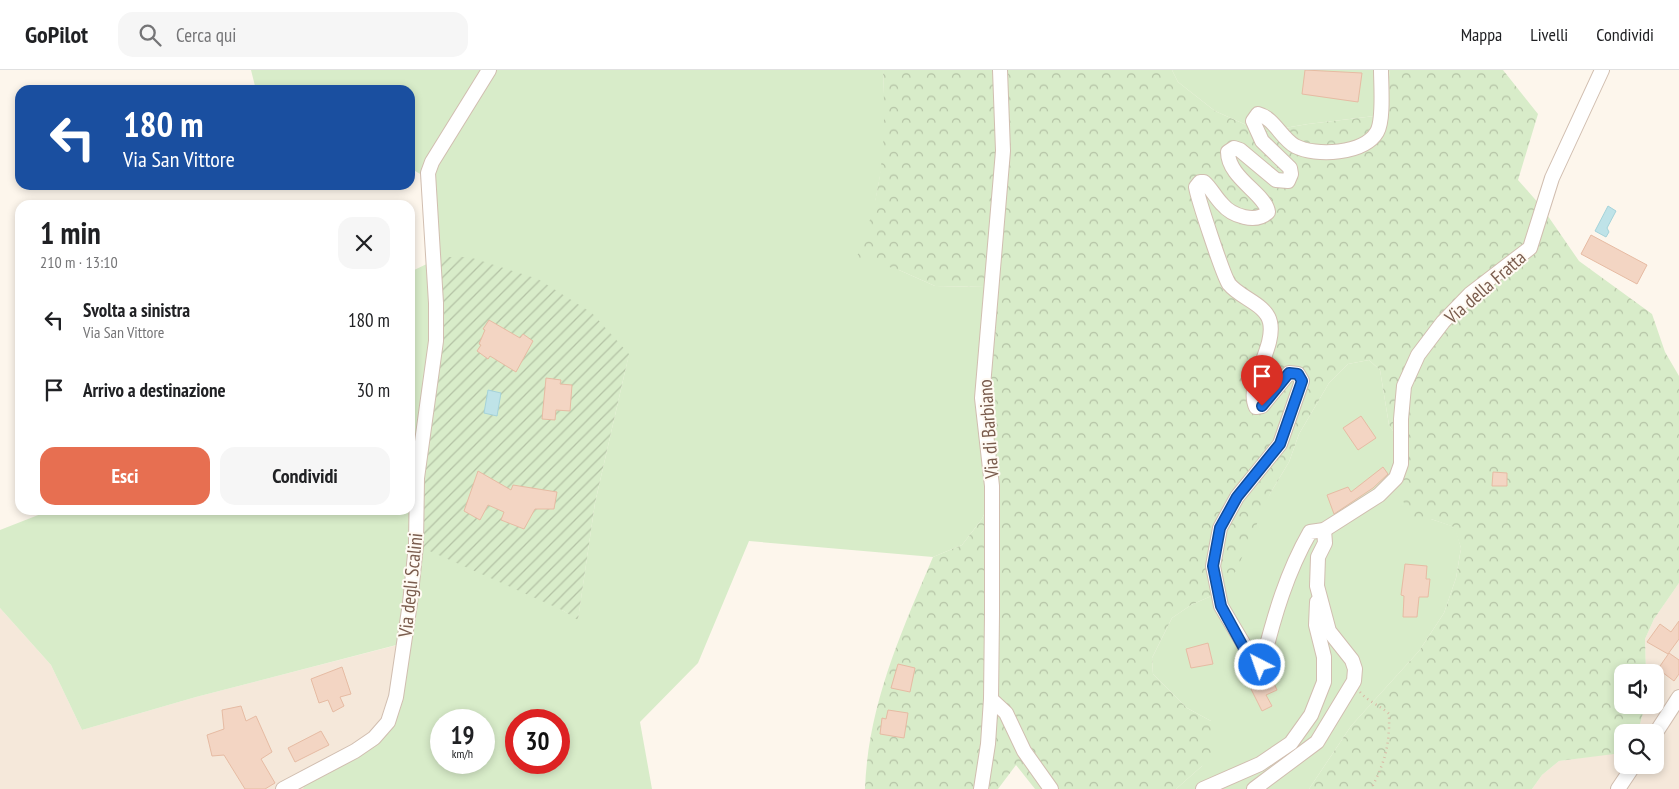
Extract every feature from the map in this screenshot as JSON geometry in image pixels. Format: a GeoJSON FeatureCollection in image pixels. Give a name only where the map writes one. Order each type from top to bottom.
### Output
{"type":"FeatureCollection","features":[{"type":"Feature","properties":{"kind":"street","name":"Via degli Scalini"},"geometry":{"type":"LineString","coordinates":[[283,789],[355,751],[374,738],[388,722],[396,697],[410,603],[416,545],[417,478],[436,341],[436,303],[428,170],[488,70]]}},
{"type":"Feature","properties":{"kind":"street","name":"Via di Barbiano"},"geometry":{"type":"LineString","coordinates":[[981,789],[988,744],[991,699],[992,486],[982,398],[1003,151],[1000,70]]}},
{"type":"Feature","properties":{"kind":"street","name":"Via della Fratta"},"geometry":{"type":"LineString","coordinates":[[1381,70],[1380,121],[1378,131],[1370,139],[1349,149],[1325,153],[1308,151],[1294,145],[1265,115],[1258,114],[1253,120],[1262,142],[1290,168],[1291,174],[1288,181],[1276,180],[1240,150],[1234,148],[1228,152],[1228,160],[1244,183],[1267,207],[1268,212],[1263,217],[1248,219],[1223,206],[1204,182],[1200,182],[1196,187],[1229,283],[1266,312],[1270,322],[1270,334],[1254,390],[1256,407],[1262,406],[1289,373],[1298,374],[1302,381],[1280,444],[1237,497],[1220,528],[1213,566],[1221,606],[1256,665],[1260,665],[1263,661],[1272,624],[1296,557],[1310,532],[1324,530],[1379,495],[1396,478],[1401,464],[1401,419],[1404,386],[1418,354],[1443,322],[1470,294],[1530,248],[1552,178],[1602,70]]}},
{"type":"Feature","properties":{"kind":"street"},"geometry":{"type":"LineString","coordinates":[[1203,789],[1260,764],[1291,743],[1311,715],[1324,682],[1324,657],[1316,625],[1318,557],[1325,543],[1324,530]]}},
{"type":"Feature","properties":{"kind":"street"},"geometry":{"type":"LineString","coordinates":[[1254,789],[1317,742],[1354,681],[1355,669],[1352,660],[1329,631],[1317,586]]}},
{"type":"Feature","properties":{"kind":"street"},"geometry":{"type":"LineString","coordinates":[[1661,724],[1679,697]]}},
{"type":"Feature","properties":{"kind":"street"},"geometry":{"type":"LineString","coordinates":[[991,699],[1006,713],[1024,751],[1051,789]]}},
{"type":"Feature","properties":{"kind":"street"},"geometry":{"type":"LineString","coordinates":[[1618,789],[1628,774]]}},
{"type":"Feature","properties":{"kind":"path"},"geometry":{"type":"LineString","coordinates":[[1366,699],[1376,703],[1389,714],[1390,733],[1385,762],[1371,789]]}},
{"type":"Feature","properties":{"kind":"shaded area"},"geometry":{"type":"Polygon","coordinates":[[[1679,583],[1679,789],[1532,789],[1542,775],[1559,761],[1614,753],[1614,774],[1664,774],[1664,724],[1640,724],[1643,714],[1664,714],[1664,664],[1646,664],[1645,639],[1654,619],[1679,583]]]}},
{"type":"Feature","properties":{"kind":"shaded area"},"geometry":{"type":"Polygon","coordinates":[[[0,608],[51,665],[82,730],[196,697],[405,643],[395,703],[377,738],[307,775],[303,789],[0,789],[0,608]]]}},
{"type":"Feature","properties":{"kind":"green space"},"geometry":{"type":"Polygon","coordinates":[[[251,70],[883,70],[885,118],[883,160],[875,203],[899,270],[935,286],[986,287],[996,487],[982,519],[962,545],[933,557],[749,541],[698,663],[640,722],[652,789],[303,789],[307,775],[377,738],[395,703],[404,643],[196,697],[82,730],[51,665],[0,608],[0,530],[38,515],[415,515],[415,270],[433,261],[427,178],[415,171],[415,85],[255,85],[251,70]],[[629,354],[562,610],[578,619],[595,503],[629,354]]]}},
{"type":"Feature","properties":{"kind":"green space"},"geometry":{"type":"Polygon","coordinates":[[[883,70],[1172,70],[1178,82],[1215,111],[1262,132],[1308,124],[1383,115],[1390,70],[1503,70],[1538,114],[1518,180],[1541,206],[1579,261],[1652,314],[1665,352],[1679,376],[1679,583],[1654,619],[1645,639],[1646,664],[1614,664],[1614,714],[1643,714],[1640,724],[1614,724],[1614,754],[1559,761],[1542,775],[1532,789],[1309,789],[1351,726],[1419,651],[1444,613],[1456,578],[1461,548],[1454,527],[1431,519],[1410,518],[1402,498],[1405,467],[1402,444],[1389,425],[1380,370],[1369,360],[1348,364],[1329,383],[1299,434],[1289,462],[1271,492],[1236,571],[1218,593],[1191,605],[1172,618],[1152,658],[1153,674],[1187,708],[1211,721],[1213,752],[1202,766],[1176,789],[1035,789],[1016,765],[998,789],[865,789],[867,758],[879,699],[898,642],[933,557],[962,545],[982,519],[996,487],[987,408],[986,287],[935,286],[899,270],[857,257],[869,222],[878,185],[881,169],[884,120],[883,70]]]}},
{"type":"Feature","properties":{"kind":"green space"},"geometry":{"type":"Polygon","coordinates":[[[1172,70],[1390,70],[1383,115],[1308,124],[1262,132],[1215,111],[1178,82],[1172,70]]]}},
{"type":"Feature","properties":{"kind":"green space"},"geometry":{"type":"Polygon","coordinates":[[[445,257],[469,257],[538,279],[592,313],[629,354],[595,503],[578,620],[562,610],[416,545],[432,370],[433,261],[445,257]]]}},
{"type":"Feature","properties":{"kind":"green space"},"geometry":{"type":"Polygon","coordinates":[[[1369,360],[1380,370],[1389,425],[1402,444],[1431,519],[1455,527],[1461,548],[1456,578],[1444,613],[1419,651],[1351,726],[1309,789],[1176,789],[1202,766],[1211,721],[1187,708],[1153,674],[1152,658],[1172,618],[1191,605],[1218,593],[1271,492],[1289,462],[1299,434],[1329,383],[1348,364],[1369,360]]]}},
{"type":"Feature","properties":{"kind":"water"},"geometry":{"type":"Polygon","coordinates":[[[1608,206],[1616,211],[1607,228],[1609,232],[1606,237],[1595,231],[1608,206]]]}},
{"type":"Feature","properties":{"kind":"water"},"geometry":{"type":"Polygon","coordinates":[[[488,390],[501,393],[497,416],[484,413],[488,390]]]}},
{"type":"Feature","properties":{"kind":"building"},"geometry":{"type":"Polygon","coordinates":[[[1305,70],[1362,73],[1358,102],[1302,94],[1305,70]]]}},
{"type":"Feature","properties":{"kind":"building"},"geometry":{"type":"Polygon","coordinates":[[[1591,235],[1647,265],[1637,284],[1581,254],[1591,235]]]}},
{"type":"Feature","properties":{"kind":"building"},"geometry":{"type":"Polygon","coordinates":[[[489,320],[520,338],[523,334],[533,341],[516,372],[490,356],[488,359],[477,351],[481,345],[479,344],[485,330],[483,329],[489,320]]]}},
{"type":"Feature","properties":{"kind":"building"},"geometry":{"type":"Polygon","coordinates":[[[546,378],[561,380],[560,384],[572,385],[570,411],[556,410],[555,420],[542,419],[546,378]]]}},
{"type":"Feature","properties":{"kind":"building"},"geometry":{"type":"Polygon","coordinates":[[[1361,416],[1376,438],[1358,450],[1343,428],[1361,416]]]}},
{"type":"Feature","properties":{"kind":"building"},"geometry":{"type":"Polygon","coordinates":[[[1383,467],[1388,474],[1373,488],[1334,514],[1327,495],[1348,487],[1351,492],[1383,467]]]}},
{"type":"Feature","properties":{"kind":"building"},"geometry":{"type":"Polygon","coordinates":[[[478,471],[511,490],[513,485],[557,492],[554,509],[535,509],[524,529],[501,520],[504,512],[488,505],[480,520],[464,511],[478,471]]]}},
{"type":"Feature","properties":{"kind":"building"},"geometry":{"type":"Polygon","coordinates":[[[1493,472],[1507,473],[1507,486],[1492,486],[1493,472]]]}},
{"type":"Feature","properties":{"kind":"building"},"geometry":{"type":"Polygon","coordinates":[[[1405,564],[1427,566],[1426,579],[1430,579],[1428,597],[1419,597],[1417,617],[1403,617],[1404,596],[1401,595],[1405,564]]]}},
{"type":"Feature","properties":{"kind":"building"},"geometry":{"type":"Polygon","coordinates":[[[1679,621],[1679,639],[1668,654],[1647,642],[1660,624],[1671,632],[1679,621]]]}},
{"type":"Feature","properties":{"kind":"building"},"geometry":{"type":"Polygon","coordinates":[[[1208,643],[1213,664],[1191,668],[1186,649],[1208,643]]]}},
{"type":"Feature","properties":{"kind":"building"},"geometry":{"type":"Polygon","coordinates":[[[1669,653],[1679,660],[1679,674],[1674,681],[1664,674],[1664,664],[1661,664],[1669,653]]]}},
{"type":"Feature","properties":{"kind":"building"},"geometry":{"type":"Polygon","coordinates":[[[898,664],[915,668],[910,692],[891,688],[898,664]]]}},
{"type":"Feature","properties":{"kind":"building"},"geometry":{"type":"Polygon","coordinates":[[[342,667],[351,694],[340,697],[344,706],[333,712],[328,700],[319,703],[311,679],[342,667]]]}},
{"type":"Feature","properties":{"kind":"building"},"geometry":{"type":"Polygon","coordinates":[[[1272,679],[1277,690],[1266,695],[1272,706],[1262,711],[1251,689],[1272,679]]]}},
{"type":"Feature","properties":{"kind":"building"},"geometry":{"type":"Polygon","coordinates":[[[241,706],[246,721],[256,716],[272,752],[261,759],[275,783],[265,789],[245,789],[224,755],[212,756],[207,735],[224,729],[222,710],[241,706]]]}},
{"type":"Feature","properties":{"kind":"building"},"geometry":{"type":"Polygon","coordinates":[[[888,710],[908,713],[904,738],[880,734],[882,718],[886,719],[888,710]]]}},
{"type":"Feature","properties":{"kind":"building"},"geometry":{"type":"Polygon","coordinates":[[[321,731],[329,745],[295,762],[288,748],[321,731]]]}},
{"type":"Feature","properties":{"kind":"route"},"geometry":{"type":"LineString","coordinates":[[1260,665],[1252,663],[1221,606],[1213,566],[1220,528],[1237,497],[1280,444],[1302,381],[1298,374],[1289,373],[1262,406]]}}]}
